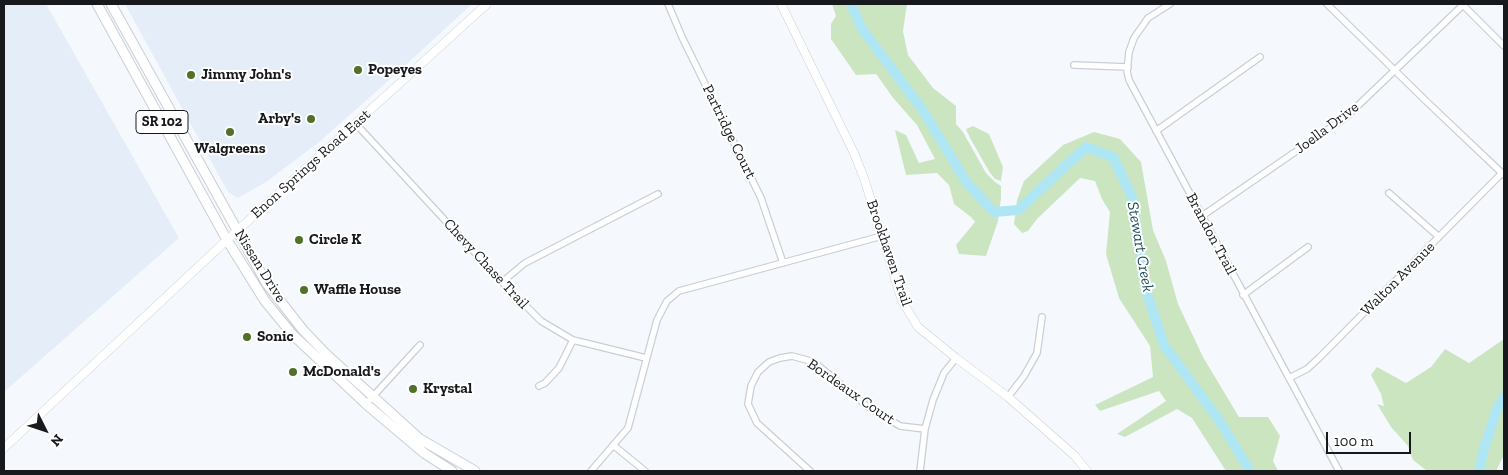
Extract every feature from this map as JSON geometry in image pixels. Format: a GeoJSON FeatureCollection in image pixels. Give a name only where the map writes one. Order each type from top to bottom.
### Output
{"type":"FeatureCollection","features":[{"type":"Feature","properties":{"kind":"main road","name":"Nissan Drive"},"geometry":{"type":"LineString","coordinates":[[97,4],[227,240],[265,301],[292,334],[366,404],[424,453],[452,471]]}},
{"type":"Feature","properties":{"kind":"main road","name":"Nissan Drive"},"geometry":{"type":"LineString","coordinates":[[110,4],[267,284],[303,330],[326,354],[420,439],[474,471]]}},
{"type":"Feature","properties":{"kind":"street","name":"Enon Springs Road East"},"geometry":{"type":"LineString","coordinates":[[4,448],[227,240],[486,4]]}},
{"type":"Feature","properties":{"kind":"street","name":"Partridge Court"},"geometry":{"type":"LineString","coordinates":[[668,4],[682,37],[761,198],[783,263]]}},
{"type":"Feature","properties":{"kind":"street","name":"Brookhaven Trail"},"geometry":{"type":"LineString","coordinates":[[781,4],[854,153],[864,178],[902,301],[918,327],[1008,397],[1074,456],[1087,471]]}},
{"type":"Feature","properties":{"kind":"street","name":"Brandon Trail"},"geometry":{"type":"LineString","coordinates":[[1170,4],[1148,18],[1134,38],[1128,52],[1129,80],[1243,296],[1339,471]]}},
{"type":"Feature","properties":{"kind":"street"},"geometry":{"type":"LineString","coordinates":[[1327,4],[1503,174]]}},
{"type":"Feature","properties":{"kind":"street"},"geometry":{"type":"LineString","coordinates":[[1462,4],[1504,46]]}},
{"type":"Feature","properties":{"kind":"street","name":"Joella Drive"},"geometry":{"type":"LineString","coordinates":[[1202,216],[1346,118],[1462,4]]}},
{"type":"Feature","properties":{"kind":"street"},"geometry":{"type":"LineString","coordinates":[[1156,131],[1260,57]]}},
{"type":"Feature","properties":{"kind":"street"},"geometry":{"type":"LineString","coordinates":[[1074,65],[1128,67]]}},
{"type":"Feature","properties":{"kind":"street","name":"Chevy Chase Trail"},"geometry":{"type":"LineString","coordinates":[[356,124],[502,282],[541,321],[573,340],[646,358]]}},
{"type":"Feature","properties":{"kind":"street","name":"Walton Avenue"},"geometry":{"type":"LineString","coordinates":[[1289,378],[1307,369],[1314,363],[1503,174]]}},
{"type":"Feature","properties":{"kind":"street"},"geometry":{"type":"LineString","coordinates":[[1389,193],[1439,237]]}},
{"type":"Feature","properties":{"kind":"street"},"geometry":{"type":"LineString","coordinates":[[502,282],[525,263],[658,194]]}},
{"type":"Feature","properties":{"kind":"street"},"geometry":{"type":"LineString","coordinates":[[591,471],[628,428],[656,320],[667,302],[679,291],[882,236]]}},
{"type":"Feature","properties":{"kind":"street"},"geometry":{"type":"LineString","coordinates":[[1243,296],[1308,247]]}},
{"type":"Feature","properties":{"kind":"street"},"geometry":{"type":"LineString","coordinates":[[1008,397],[1024,376],[1037,353],[1042,317]]}},
{"type":"Feature","properties":{"kind":"street"},"geometry":{"type":"LineString","coordinates":[[539,386],[545,383],[559,368],[573,340]]}},
{"type":"Feature","properties":{"kind":"street"},"geometry":{"type":"LineString","coordinates":[[366,404],[420,345]]}},
{"type":"Feature","properties":{"kind":"street","name":"Bordeaux Court"},"geometry":{"type":"LineString","coordinates":[[810,471],[757,423],[748,404],[751,386],[758,372],[770,362],[780,358],[792,356],[814,362],[867,406],[900,426],[925,429]]}},
{"type":"Feature","properties":{"kind":"street"},"geometry":{"type":"LineString","coordinates":[[920,471],[925,429],[938,385],[944,373],[956,358]]}},
{"type":"Feature","properties":{"kind":"street"},"geometry":{"type":"LineString","coordinates":[[613,445],[645,471]]}},
{"type":"Feature","properties":{"kind":"shaded area"},"geometry":{"type":"Polygon","coordinates":[[[4,4],[46,4],[179,238],[4,392],[4,4]]]}},
{"type":"Feature","properties":{"kind":"shaded area"},"geometry":{"type":"Polygon","coordinates":[[[125,4],[472,4],[318,143],[266,182],[238,198],[228,192],[125,4]]]}},
{"type":"Feature","properties":{"kind":"green space"},"geometry":{"type":"Polygon","coordinates":[[[832,4],[907,4],[903,31],[908,55],[933,88],[956,106],[956,124],[963,132],[986,173],[1001,186],[998,221],[986,256],[959,254],[956,245],[975,222],[954,204],[949,185],[937,173],[906,175],[895,130],[906,135],[919,163],[935,159],[917,125],[894,99],[876,74],[856,75],[831,39],[831,24],[836,16],[832,4]]]}},
{"type":"Feature","properties":{"kind":"green space"},"geometry":{"type":"Polygon","coordinates":[[[973,126],[989,134],[1003,167],[1001,181],[995,179],[990,173],[970,138],[966,129],[973,126]]]}},
{"type":"Feature","properties":{"kind":"green space"},"geometry":{"type":"Polygon","coordinates":[[[1094,132],[1120,139],[1141,162],[1153,230],[1166,261],[1178,304],[1203,357],[1239,417],[1268,417],[1280,436],[1273,461],[1278,471],[1226,471],[1192,418],[1177,409],[1125,437],[1117,434],[1166,401],[1159,391],[1100,411],[1095,405],[1153,377],[1150,346],[1119,298],[1106,254],[1110,212],[1102,199],[1095,181],[1080,178],[1037,219],[1028,231],[1022,233],[1014,224],[1017,200],[1024,181],[1063,145],[1094,132]]]}},
{"type":"Feature","properties":{"kind":"green space"},"geometry":{"type":"Polygon","coordinates":[[[1504,339],[1504,455],[1496,471],[1427,471],[1413,460],[1408,446],[1391,427],[1377,404],[1384,406],[1381,394],[1371,375],[1377,367],[1406,383],[1431,367],[1445,349],[1469,363],[1504,339]]]}},
{"type":"Feature","properties":{"kind":"waterway","name":"Stewart Creek"},"geometry":{"type":"LineString","coordinates":[[851,4],[862,29],[922,109],[967,183],[994,212],[1018,210],[1086,147],[1113,157],[1132,197],[1145,287],[1164,345],[1219,420],[1250,471]]}},
{"type":"Feature","properties":{"kind":"waterway","name":"Stewart Creek"},"geometry":{"type":"LineString","coordinates":[[1479,471],[1497,409],[1504,397]]}},
{"type":"Feature","properties":{"kind":"place","name":"Popeyes"},"geometry":{"type":"Point","coordinates":[358,70]}},
{"type":"Feature","properties":{"kind":"place","name":"Jimmy John's"},"geometry":{"type":"Point","coordinates":[191,75]}},
{"type":"Feature","properties":{"kind":"place","name":"Arby's"},"geometry":{"type":"Point","coordinates":[311,119]}},
{"type":"Feature","properties":{"kind":"place","name":"Walgreens"},"geometry":{"type":"Point","coordinates":[230,132]}},
{"type":"Feature","properties":{"kind":"place","name":"Circle K"},"geometry":{"type":"Point","coordinates":[299,240]}},
{"type":"Feature","properties":{"kind":"place","name":"Waffle House"},"geometry":{"type":"Point","coordinates":[304,290]}},
{"type":"Feature","properties":{"kind":"place","name":"Sonic"},"geometry":{"type":"Point","coordinates":[247,337]}},
{"type":"Feature","properties":{"kind":"place","name":"McDonald's"},"geometry":{"type":"Point","coordinates":[293,372]}},
{"type":"Feature","properties":{"kind":"place","name":"Krystal"},"geometry":{"type":"Point","coordinates":[413,389]}}]}
